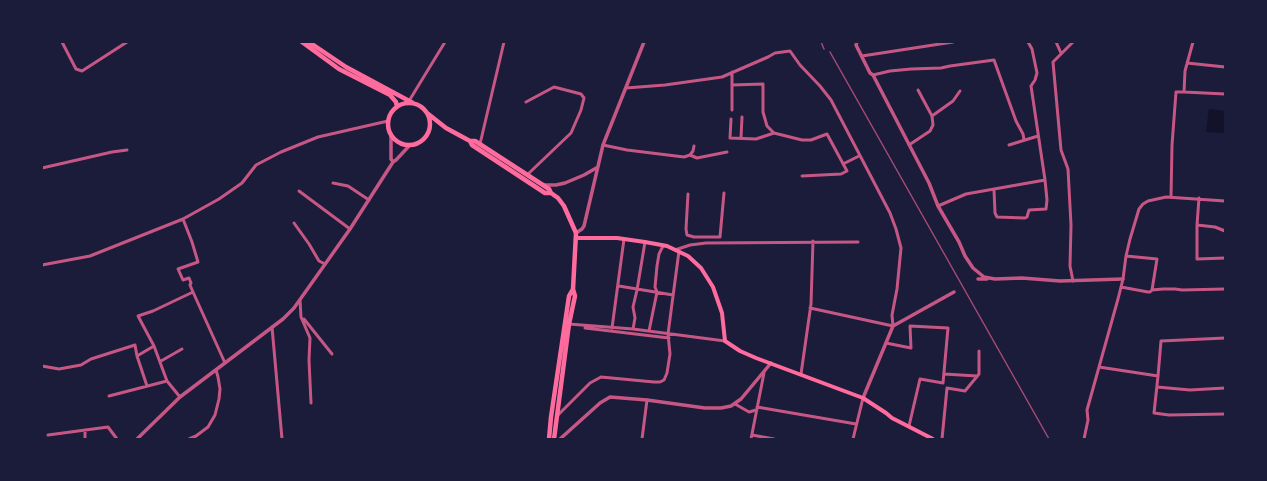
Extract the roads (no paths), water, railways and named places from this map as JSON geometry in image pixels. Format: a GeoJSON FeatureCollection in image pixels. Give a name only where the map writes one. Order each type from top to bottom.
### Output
{"type":"FeatureCollection","features":[{"type":"Feature","properties":{"kind":"highway"},"geometry":{"type":"LineString","coordinates":[[302,42],[339,68],[390,95],[398,107]]}},
{"type":"Feature","properties":{"kind":"highway"},"geometry":{"type":"LineString","coordinates":[[309,42],[346,67],[420,106],[427,114],[446,128],[470,141],[475,141],[480,144],[549,189],[564,206],[576,236],[573,289],[575,296],[569,324],[554,439]]}},
{"type":"Feature","properties":{"kind":"highway"},"geometry":{"type":"LineString","coordinates":[[415,104],[406,103],[398,107],[390,116],[388,128],[398,142],[410,145],[423,140],[430,127],[430,120],[427,114]]}},
{"type":"Feature","properties":{"kind":"highway"},"geometry":{"type":"LineString","coordinates":[[470,141],[472,146],[545,193],[551,193]]}},
{"type":"Feature","properties":{"kind":"highway"},"geometry":{"type":"LineString","coordinates":[[549,439],[569,296],[573,289]]}},
{"type":"Feature","properties":{"kind":"main road"},"geometry":{"type":"LineString","coordinates":[[576,236],[617,238],[645,242],[664,246],[688,256],[701,268],[712,287],[722,314],[724,341],[740,351],[756,358],[863,398],[892,418],[933,439]]}},
{"type":"Feature","properties":{"kind":"street"},"geometry":{"type":"LineString","coordinates":[[62,42],[76,69],[82,70],[127,42]]}},
{"type":"Feature","properties":{"kind":"street"},"geometry":{"type":"LineString","coordinates":[[409,101],[445,42]]}},
{"type":"Feature","properties":{"kind":"street"},"geometry":{"type":"LineString","coordinates":[[480,144],[504,42]]}},
{"type":"Feature","properties":{"kind":"street"},"geometry":{"type":"LineString","coordinates":[[576,236],[584,226],[603,145],[645,42]]}},
{"type":"Feature","properties":{"kind":"street"},"geometry":{"type":"LineString","coordinates":[[857,42],[856,45],[870,73],[873,75],[929,183],[938,206],[959,242],[965,256],[973,268],[984,277],[995,279]]}},
{"type":"Feature","properties":{"kind":"street"},"geometry":{"type":"LineString","coordinates":[[862,56],[953,42]]}},
{"type":"Feature","properties":{"kind":"street"},"geometry":{"type":"LineString","coordinates":[[994,190],[995,213],[997,217],[1025,218],[1027,217],[1029,210],[1046,209],[1047,200],[1045,180],[1031,86],[1037,73],[1032,49],[1028,42]]}},
{"type":"Feature","properties":{"kind":"street"},"geometry":{"type":"LineString","coordinates":[[1056,42],[1061,53]]}},
{"type":"Feature","properties":{"kind":"street"},"geometry":{"type":"LineString","coordinates":[[1073,42],[1053,62],[1061,150],[1068,169],[1071,225],[1070,266],[1073,281]]}},
{"type":"Feature","properties":{"kind":"street"},"geometry":{"type":"LineString","coordinates":[[1184,92],[1185,72],[1193,42]]}},
{"type":"Feature","properties":{"kind":"street"},"geometry":{"type":"LineString","coordinates":[[626,88],[665,85],[722,77],[775,53],[790,51],[830,100],[890,213],[901,248],[897,289],[892,315],[893,326],[863,398],[853,439]]}},
{"type":"Feature","properties":{"kind":"street"},"geometry":{"type":"LineString","coordinates":[[873,75],[890,71],[941,68],[994,60],[1024,140]]}},
{"type":"Feature","properties":{"kind":"street"},"geometry":{"type":"LineString","coordinates":[[1187,63],[1225,67]]}},
{"type":"Feature","properties":{"kind":"street"},"geometry":{"type":"LineString","coordinates":[[732,72],[732,110]]}},
{"type":"Feature","properties":{"kind":"street"},"geometry":{"type":"LineString","coordinates":[[732,84],[763,84],[763,112],[767,126],[774,133],[802,140],[811,140],[827,134],[847,171],[841,174],[802,176]]}},
{"type":"Feature","properties":{"kind":"street"},"geometry":{"type":"LineString","coordinates":[[526,102],[554,87],[581,94],[584,98],[581,110],[571,133],[527,175]]}},
{"type":"Feature","properties":{"kind":"street"},"geometry":{"type":"LineString","coordinates":[[909,145],[930,131],[933,125],[932,116],[918,90]]}},
{"type":"Feature","properties":{"kind":"street"},"geometry":{"type":"LineString","coordinates":[[932,116],[953,101],[960,91]]}},
{"type":"Feature","properties":{"kind":"street"},"geometry":{"type":"LineString","coordinates":[[1171,197],[1172,145],[1176,92],[1225,94]]}},
{"type":"Feature","properties":{"kind":"street"},"geometry":{"type":"LineString","coordinates":[[741,138],[742,117]]}},
{"type":"Feature","properties":{"kind":"street"},"geometry":{"type":"LineString","coordinates":[[731,119],[730,138],[756,139],[774,133]]}},
{"type":"Feature","properties":{"kind":"street"},"geometry":{"type":"LineString","coordinates":[[42,265],[90,256],[183,219],[231,191],[242,183],[256,165],[280,152],[318,137],[388,121]]}},
{"type":"Feature","properties":{"kind":"street"},"geometry":{"type":"LineString","coordinates":[[391,134],[391,159],[393,162]]}},
{"type":"Feature","properties":{"kind":"street"},"geometry":{"type":"LineString","coordinates":[[1009,145],[1038,136]]}},
{"type":"Feature","properties":{"kind":"street"},"geometry":{"type":"LineString","coordinates":[[137,439],[180,397],[283,319],[300,300],[350,229],[393,162],[410,145]]}},
{"type":"Feature","properties":{"kind":"street"},"geometry":{"type":"LineString","coordinates":[[603,145],[627,150],[697,158],[727,152]]}},
{"type":"Feature","properties":{"kind":"street"},"geometry":{"type":"LineString","coordinates":[[690,156],[694,146]]}},
{"type":"Feature","properties":{"kind":"street"},"geometry":{"type":"LineString","coordinates":[[42,168],[112,152],[128,150]]}},
{"type":"Feature","properties":{"kind":"street"},"geometry":{"type":"LineString","coordinates":[[843,164],[859,156]]}},
{"type":"Feature","properties":{"kind":"street"},"geometry":{"type":"LineString","coordinates":[[542,185],[565,184],[598,167]]}},
{"type":"Feature","properties":{"kind":"street"},"geometry":{"type":"LineString","coordinates":[[938,206],[966,194],[1045,180]]}},
{"type":"Feature","properties":{"kind":"street"},"geometry":{"type":"LineString","coordinates":[[333,183],[348,186],[369,200]]}},
{"type":"Feature","properties":{"kind":"street"},"geometry":{"type":"LineString","coordinates":[[299,191],[350,229]]}},
{"type":"Feature","properties":{"kind":"street"},"geometry":{"type":"LineString","coordinates":[[719,243],[724,193]]}},
{"type":"Feature","properties":{"kind":"street"},"geometry":{"type":"LineString","coordinates":[[688,194],[687,234],[694,237],[720,237]]}},
{"type":"Feature","properties":{"kind":"street"},"geometry":{"type":"LineString","coordinates":[[1084,439],[1088,420],[1087,410],[1121,287],[1130,238],[1139,209],[1148,201],[1166,197],[1199,198],[1225,201]]}},
{"type":"Feature","properties":{"kind":"street"},"geometry":{"type":"LineString","coordinates":[[1199,198],[1197,259],[1225,258]]}},
{"type":"Feature","properties":{"kind":"street"},"geometry":{"type":"LineString","coordinates":[[183,219],[198,262],[178,269],[183,280],[189,278],[191,283],[190,285],[225,363]]}},
{"type":"Feature","properties":{"kind":"street"},"geometry":{"type":"LineString","coordinates":[[294,223],[320,261],[325,264]]}},
{"type":"Feature","properties":{"kind":"street"},"geometry":{"type":"LineString","coordinates":[[1197,225],[1215,227],[1225,231]]}},
{"type":"Feature","properties":{"kind":"street"},"geometry":{"type":"LineString","coordinates":[[612,328],[619,286],[624,239]]}},
{"type":"Feature","properties":{"kind":"street"},"geometry":{"type":"LineString","coordinates":[[800,374],[810,308],[813,241]]}},
{"type":"Feature","properties":{"kind":"street"},"geometry":{"type":"LineString","coordinates":[[557,416],[590,383],[600,377],[654,382],[664,380],[667,373],[670,354],[668,334],[677,251],[690,246],[719,243],[813,241],[858,242]]}},
{"type":"Feature","properties":{"kind":"street"},"geometry":{"type":"LineString","coordinates":[[633,329],[635,318],[633,307],[638,290],[645,242]]}},
{"type":"Feature","properties":{"kind":"street"},"geometry":{"type":"LineString","coordinates":[[649,331],[657,292],[655,287],[657,266],[664,246]]}},
{"type":"Feature","properties":{"kind":"street"},"geometry":{"type":"LineString","coordinates":[[1126,256],[1157,259],[1152,290]]}},
{"type":"Feature","properties":{"kind":"street"},"geometry":{"type":"LineString","coordinates":[[978,279],[1022,278],[1048,281],[1073,281],[1123,279]]}},
{"type":"Feature","properties":{"kind":"street"},"geometry":{"type":"LineString","coordinates":[[619,286],[673,295]]}},
{"type":"Feature","properties":{"kind":"street"},"geometry":{"type":"LineString","coordinates":[[1121,287],[1148,292],[1152,290],[1225,288]]}},
{"type":"Feature","properties":{"kind":"street"},"geometry":{"type":"LineString","coordinates":[[180,397],[168,381],[154,346],[138,316],[193,292]]}},
{"type":"Feature","properties":{"kind":"street"},"geometry":{"type":"LineString","coordinates":[[810,308],[893,326],[954,292]]}},
{"type":"Feature","properties":{"kind":"street"},"geometry":{"type":"LineString","coordinates":[[300,300],[301,316],[310,338],[309,360],[311,402]]}},
{"type":"Feature","properties":{"kind":"street"},"geometry":{"type":"LineString","coordinates":[[301,316],[332,354]]}},
{"type":"Feature","properties":{"kind":"street"},"geometry":{"type":"LineString","coordinates":[[569,324],[633,329],[724,341]]}},
{"type":"Feature","properties":{"kind":"street"},"geometry":{"type":"LineString","coordinates":[[886,343],[910,348],[910,326],[948,328],[943,382],[920,379],[909,426]]}},
{"type":"Feature","properties":{"kind":"street"},"geometry":{"type":"LineString","coordinates":[[272,328],[282,439]]}},
{"type":"Feature","properties":{"kind":"street"},"geometry":{"type":"LineString","coordinates":[[584,328],[669,338]]}},
{"type":"Feature","properties":{"kind":"street"},"geometry":{"type":"LineString","coordinates":[[1225,338],[1161,341],[1154,413],[1225,414]]}},
{"type":"Feature","properties":{"kind":"street"},"geometry":{"type":"LineString","coordinates":[[42,366],[59,369],[82,364],[91,359],[135,345],[147,386]]}},
{"type":"Feature","properties":{"kind":"street"},"geometry":{"type":"LineString","coordinates":[[137,356],[154,346]]}},
{"type":"Feature","properties":{"kind":"street"},"geometry":{"type":"LineString","coordinates":[[160,362],[182,349]]}},
{"type":"Feature","properties":{"kind":"street"},"geometry":{"type":"LineString","coordinates":[[942,439],[947,388],[966,391],[979,374],[978,351]]}},
{"type":"Feature","properties":{"kind":"street"},"geometry":{"type":"LineString","coordinates":[[560,439],[600,403],[610,397],[647,400],[705,408],[721,408],[735,404],[764,373],[771,363]]}},
{"type":"Feature","properties":{"kind":"street"},"geometry":{"type":"LineString","coordinates":[[1099,367],[1158,376]]}},
{"type":"Feature","properties":{"kind":"street"},"geometry":{"type":"LineString","coordinates":[[189,439],[196,436],[208,427],[215,415],[220,389],[216,370]]}},
{"type":"Feature","properties":{"kind":"street"},"geometry":{"type":"LineString","coordinates":[[751,439],[764,373]]}},
{"type":"Feature","properties":{"kind":"street"},"geometry":{"type":"LineString","coordinates":[[944,374],[976,376]]}},
{"type":"Feature","properties":{"kind":"street"},"geometry":{"type":"LineString","coordinates":[[109,396],[168,381]]}},
{"type":"Feature","properties":{"kind":"street"},"geometry":{"type":"LineString","coordinates":[[1157,387],[1190,390],[1225,388]]}},
{"type":"Feature","properties":{"kind":"street"},"geometry":{"type":"LineString","coordinates":[[642,439],[647,400]]}},
{"type":"Feature","properties":{"kind":"street"},"geometry":{"type":"LineString","coordinates":[[735,404],[749,412],[756,409],[856,424]]}},
{"type":"Feature","properties":{"kind":"street"},"geometry":{"type":"LineString","coordinates":[[48,435],[108,427],[117,439]]}},
{"type":"Feature","properties":{"kind":"street"},"geometry":{"type":"LineString","coordinates":[[85,430],[86,439]]}},
{"type":"Feature","properties":{"kind":"street"},"geometry":{"type":"LineString","coordinates":[[752,435],[774,439]]}},
{"type":"Feature","properties":{"kind":"railway"},"geometry":{"type":"LineString","coordinates":[[821,42],[824,49]]}},
{"type":"Feature","properties":{"kind":"railway"},"geometry":{"type":"LineString","coordinates":[[830,52],[1049,439]]}}]}
